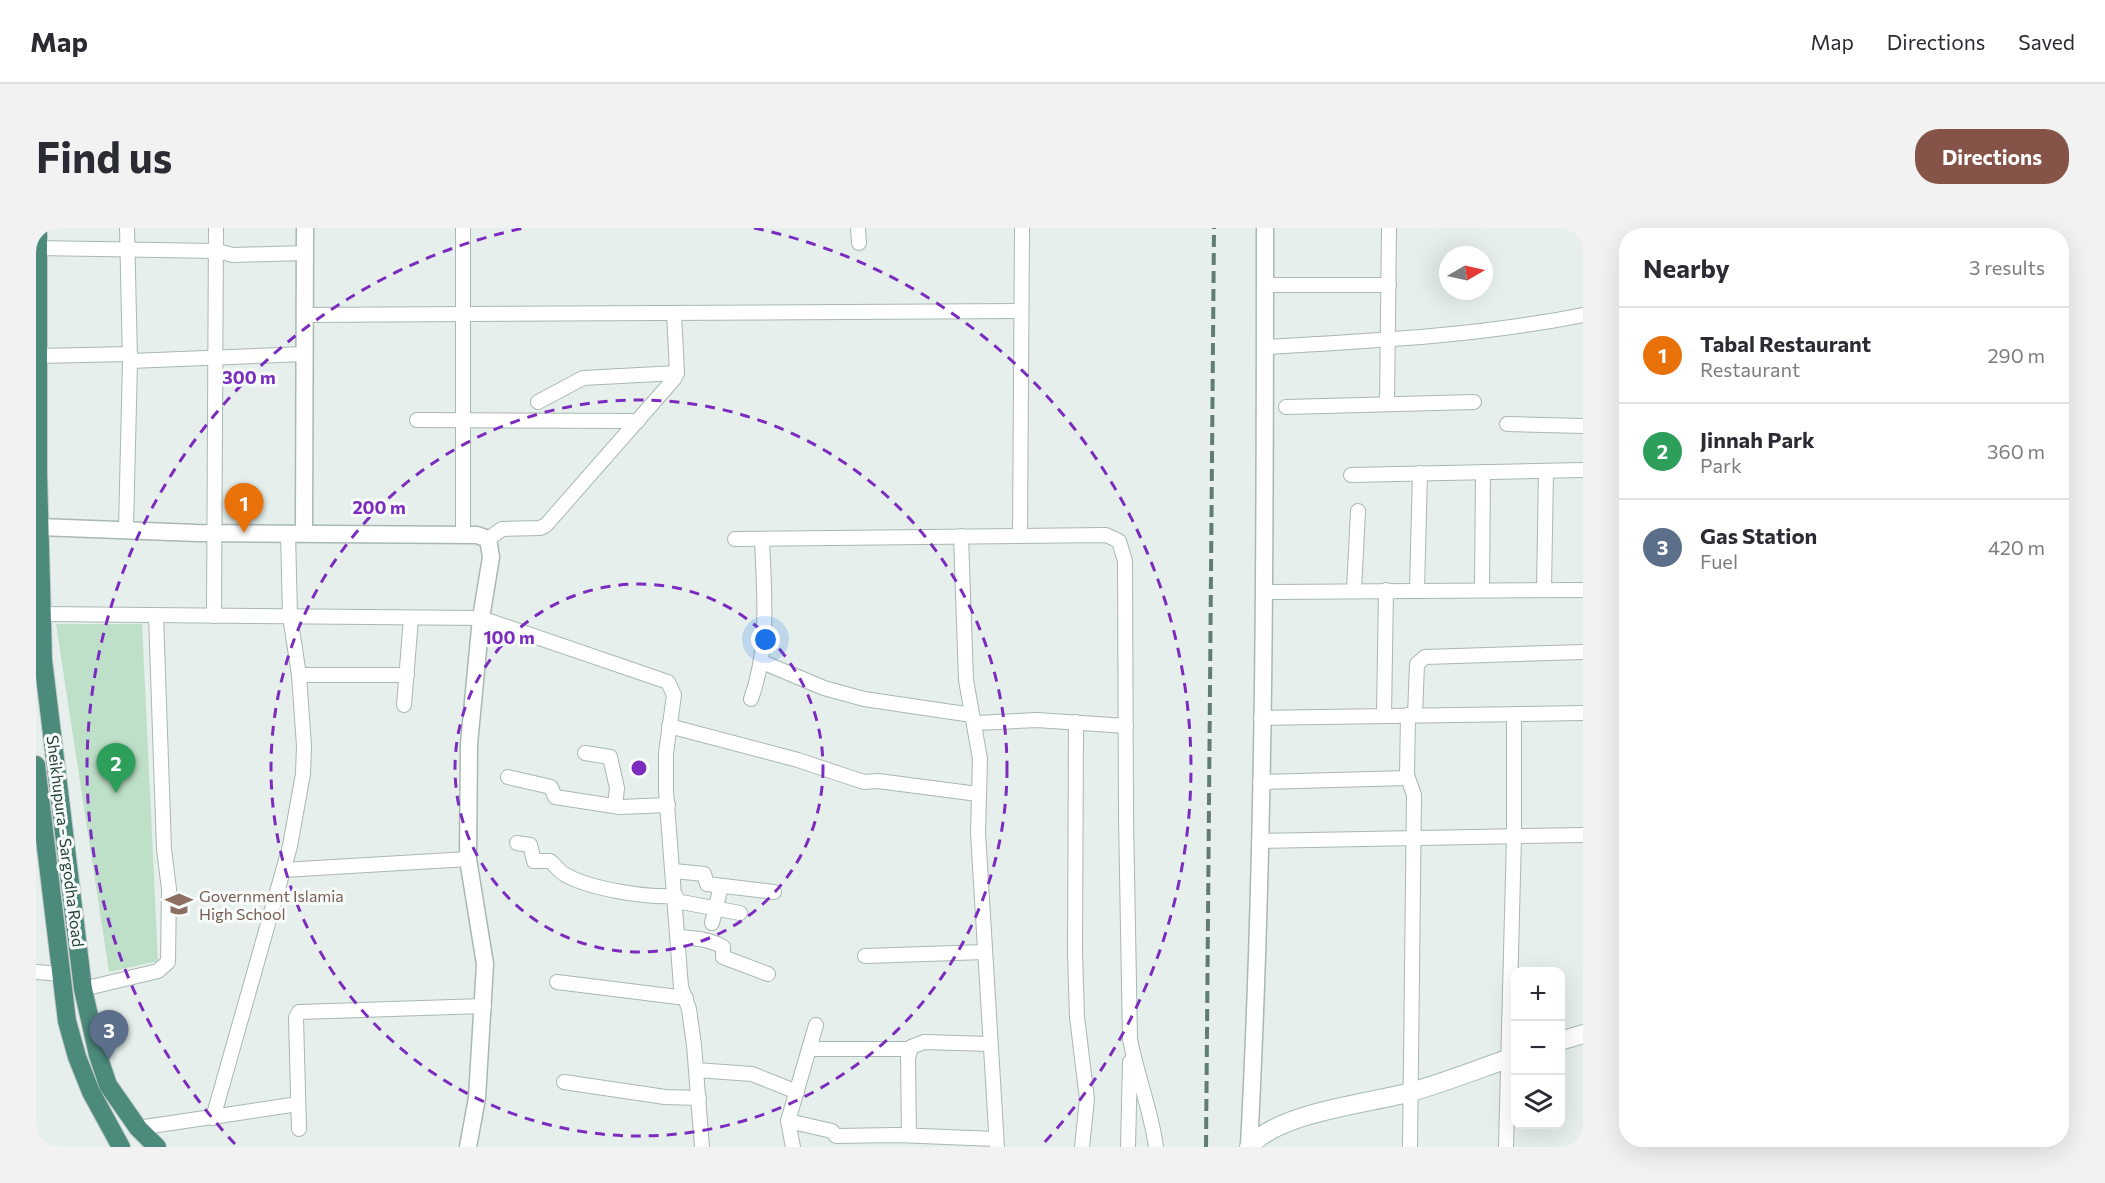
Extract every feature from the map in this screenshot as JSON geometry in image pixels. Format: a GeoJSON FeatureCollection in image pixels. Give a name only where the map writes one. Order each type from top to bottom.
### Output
{"type":"FeatureCollection","features":[{"type":"Feature","properties":{"kind":"highway","name":"Sheikhupura - Sargodha Road"},"geometry":{"type":"LineString","coordinates":[[38,228],[37,356],[43,660],[83,989],[98,1055],[108,1085],[138,1128],[157,1147]]}},
{"type":"Feature","properties":{"kind":"highway","name":"Sheikhupura - Sargodha Road"},"geometry":{"type":"LineString","coordinates":[[36,765],[43,838],[67,1021],[76,1057],[117,1146]]}},
{"type":"Feature","properties":{"kind":"highway"},"geometry":{"type":"LineString","coordinates":[[43,838],[66,837]]}},
{"type":"Feature","properties":{"kind":"main road"},"geometry":{"type":"LineString","coordinates":[[1565,1039],[1583,1034]]}},
{"type":"Feature","properties":{"kind":"main road"},"geometry":{"type":"LineString","coordinates":[[1249,1146],[1272,1131],[1313,1114],[1411,1092],[1511,1058]]}},
{"type":"Feature","properties":{"kind":"street"},"geometry":{"type":"LineString","coordinates":[[126,529],[130,358],[127,228]]}},
{"type":"Feature","properties":{"kind":"street"},"geometry":{"type":"LineString","coordinates":[[214,616],[216,228]]}},
{"type":"Feature","properties":{"kind":"street"},"geometry":{"type":"LineString","coordinates":[[213,1118],[295,829],[303,774],[299,675],[290,616],[305,354],[305,228]]}},
{"type":"Feature","properties":{"kind":"street"},"geometry":{"type":"LineString","coordinates":[[463,228],[463,535]]}},
{"type":"Feature","properties":{"kind":"street"},"geometry":{"type":"LineString","coordinates":[[858,228],[859,243]]}},
{"type":"Feature","properties":{"kind":"street"},"geometry":{"type":"LineString","coordinates":[[1020,536],[1022,228]]}},
{"type":"Feature","properties":{"kind":"street"},"geometry":{"type":"LineString","coordinates":[[1249,1146],[1259,841],[1265,228]]}},
{"type":"Feature","properties":{"kind":"street"},"geometry":{"type":"LineString","coordinates":[[1387,404],[1389,228]]}},
{"type":"Feature","properties":{"kind":"street"},"geometry":{"type":"LineString","coordinates":[[37,248],[217,251],[233,255],[305,253]]}},
{"type":"Feature","properties":{"kind":"street"},"geometry":{"type":"LineString","coordinates":[[1265,285],[1389,285]]}},
{"type":"Feature","properties":{"kind":"street"},"geometry":{"type":"LineString","coordinates":[[305,315],[1021,311]]}},
{"type":"Feature","properties":{"kind":"street"},"geometry":{"type":"LineString","coordinates":[[488,539],[502,529],[540,528],[546,525],[674,379],[677,373],[674,313]]}},
{"type":"Feature","properties":{"kind":"street"},"geometry":{"type":"LineString","coordinates":[[1265,347],[1389,340],[1529,326],[1583,315]]}},
{"type":"Feature","properties":{"kind":"street"},"geometry":{"type":"LineString","coordinates":[[37,356],[217,358],[305,354]]}},
{"type":"Feature","properties":{"kind":"street"},"geometry":{"type":"LineString","coordinates":[[538,402],[583,378],[677,373]]}},
{"type":"Feature","properties":{"kind":"street"},"geometry":{"type":"LineString","coordinates":[[1286,407],[1474,402]]}},
{"type":"Feature","properties":{"kind":"street"},"geometry":{"type":"LineString","coordinates":[[417,420],[638,421]]}},
{"type":"Feature","properties":{"kind":"street"},"geometry":{"type":"LineString","coordinates":[[1507,424],[1583,426]]}},
{"type":"Feature","properties":{"kind":"street"},"geometry":{"type":"LineString","coordinates":[[1351,475],[1583,470]]}},
{"type":"Feature","properties":{"kind":"street"},"geometry":{"type":"LineString","coordinates":[[1544,590],[1546,471]]}},
{"type":"Feature","properties":{"kind":"street"},"geometry":{"type":"LineString","coordinates":[[1482,590],[1483,472]]}},
{"type":"Feature","properties":{"kind":"street"},"geometry":{"type":"LineString","coordinates":[[1417,590],[1420,473]]}},
{"type":"Feature","properties":{"kind":"street"},"geometry":{"type":"LineString","coordinates":[[1354,590],[1359,511]]}},
{"type":"Feature","properties":{"kind":"street"},"geometry":{"type":"LineString","coordinates":[[39,527],[213,532],[477,535],[488,539]]}},
{"type":"Feature","properties":{"kind":"street"},"geometry":{"type":"LineString","coordinates":[[735,539],[1106,535],[1115,538],[1122,545],[1125,561],[1130,1039],[1128,1147]]}},
{"type":"Feature","properties":{"kind":"street"},"geometry":{"type":"LineString","coordinates":[[788,1121],[831,1131],[836,1136],[909,1135],[996,1143],[978,794],[980,759],[964,661],[961,536]]}},
{"type":"Feature","properties":{"kind":"street"},"geometry":{"type":"LineString","coordinates":[[468,1147],[477,1098],[485,964],[468,859],[469,744],[481,618],[491,557],[488,539]]}},
{"type":"Feature","properties":{"kind":"street"},"geometry":{"type":"LineString","coordinates":[[751,699],[762,662],[766,636],[762,539]]}},
{"type":"Feature","properties":{"kind":"street"},"geometry":{"type":"LineString","coordinates":[[1384,715],[1386,590]]}},
{"type":"Feature","properties":{"kind":"street"},"geometry":{"type":"LineString","coordinates":[[1263,592],[1583,590]]}},
{"type":"Feature","properties":{"kind":"street"},"geometry":{"type":"LineString","coordinates":[[42,614],[481,618],[663,679],[672,686],[674,695],[666,753],[668,805],[681,987],[686,998],[696,1070],[702,1147]]}},
{"type":"Feature","properties":{"kind":"street"},"geometry":{"type":"LineString","coordinates":[[83,989],[158,971],[168,962],[169,890],[164,849],[156,615]]}},
{"type":"Feature","properties":{"kind":"street"},"geometry":{"type":"LineString","coordinates":[[404,705],[411,618]]}},
{"type":"Feature","properties":{"kind":"street"},"geometry":{"type":"LineString","coordinates":[[1410,1147],[1414,789],[1408,778],[1417,664],[1425,657],[1583,652]]}},
{"type":"Feature","properties":{"kind":"street"},"geometry":{"type":"LineString","coordinates":[[762,662],[824,688],[864,699],[973,719],[1037,720],[1126,726]]}},
{"type":"Feature","properties":{"kind":"street"},"geometry":{"type":"LineString","coordinates":[[299,675],[407,675]]}},
{"type":"Feature","properties":{"kind":"street"},"geometry":{"type":"LineString","coordinates":[[1261,718],[1583,713]]}},
{"type":"Feature","properties":{"kind":"street"},"geometry":{"type":"LineString","coordinates":[[1512,1021],[1514,714]]}},
{"type":"Feature","properties":{"kind":"street"},"geometry":{"type":"LineString","coordinates":[[1076,722],[1076,963],[1080,1049],[1087,1099],[1082,1147]]}},
{"type":"Feature","properties":{"kind":"street"},"geometry":{"type":"LineString","coordinates":[[669,726],[798,760],[864,782],[878,781],[978,794]]}},
{"type":"Feature","properties":{"kind":"street"},"geometry":{"type":"LineString","coordinates":[[585,753],[610,757],[617,788],[615,806]]}},
{"type":"Feature","properties":{"kind":"street"},"geometry":{"type":"LineString","coordinates":[[508,777],[551,788],[555,797],[615,806],[668,805]]}},
{"type":"Feature","properties":{"kind":"street"},"geometry":{"type":"LineString","coordinates":[[1260,782],[1408,778]]}},
{"type":"Feature","properties":{"kind":"street"},"geometry":{"type":"LineString","coordinates":[[1259,841],[1583,836]]}},
{"type":"Feature","properties":{"kind":"street"},"geometry":{"type":"LineString","coordinates":[[517,843],[530,845],[534,861],[550,861],[563,873],[574,878],[642,897],[676,898],[714,916],[740,913]]}},
{"type":"Feature","properties":{"kind":"street"},"geometry":{"type":"LineString","coordinates":[[283,870],[468,859]]}},
{"type":"Feature","properties":{"kind":"street"},"geometry":{"type":"LineString","coordinates":[[674,871],[704,874],[705,884],[774,892]]}},
{"type":"Feature","properties":{"kind":"street"},"geometry":{"type":"LineString","coordinates":[[714,916],[721,886]]}},
{"type":"Feature","properties":{"kind":"street"},"geometry":{"type":"LineString","coordinates":[[678,937],[700,939],[718,944],[722,947],[723,957],[768,974]]}},
{"type":"Feature","properties":{"kind":"street"},"geometry":{"type":"LineString","coordinates":[[865,956],[985,952]]}},
{"type":"Feature","properties":{"kind":"street"},"geometry":{"type":"LineString","coordinates":[[36,972],[60,974]]}},
{"type":"Feature","properties":{"kind":"street"},"geometry":{"type":"LineString","coordinates":[[556,982],[686,998]]}},
{"type":"Feature","properties":{"kind":"street"},"geometry":{"type":"LineString","coordinates":[[299,1129],[296,1018],[299,1012],[484,1006]]}},
{"type":"Feature","properties":{"kind":"street"},"geometry":{"type":"LineString","coordinates":[[793,1147],[788,1121],[816,1025]]}},
{"type":"Feature","properties":{"kind":"street"},"geometry":{"type":"LineString","coordinates":[[1130,1039],[1135,1064],[1151,1114],[1156,1147]]}},
{"type":"Feature","properties":{"kind":"street"},"geometry":{"type":"LineString","coordinates":[[809,1049],[910,1049],[924,1042],[990,1044]]}},
{"type":"Feature","properties":{"kind":"street"},"geometry":{"type":"LineString","coordinates":[[909,1135],[910,1049]]}},
{"type":"Feature","properties":{"kind":"street"},"geometry":{"type":"LineString","coordinates":[[1506,1147],[1511,1058]]}},
{"type":"Feature","properties":{"kind":"street"},"geometry":{"type":"LineString","coordinates":[[696,1070],[752,1074],[797,1092]]}},
{"type":"Feature","properties":{"kind":"street"},"geometry":{"type":"LineString","coordinates":[[564,1082],[665,1097],[699,1098]]}},
{"type":"Feature","properties":{"kind":"street"},"geometry":{"type":"LineString","coordinates":[[138,1128],[298,1104]]}},
{"type":"Feature","properties":{"kind":"green space"},"geometry":{"type":"Polygon","coordinates":[[[56,624],[142,624],[158,961],[109,972],[56,624]]]}},
{"type":"Feature","properties":{"kind":"railway"},"geometry":{"type":"LineString","coordinates":[[1206,1147],[1214,228]]}},
{"type":"Feature","properties":{"kind":"place","name":"Tabal Restaurant"},"geometry":{"type":"Point","coordinates":[244,533]}},
{"type":"Feature","properties":{"kind":"place","name":"Jinnah Park"},"geometry":{"type":"Point","coordinates":[116,793]}},
{"type":"Feature","properties":{"kind":"place","name":"Government Islamia High School"},"geometry":{"type":"Point","coordinates":[179,904]}},
{"type":"Feature","properties":{"kind":"place","name":"Gas Station"},"geometry":{"type":"Point","coordinates":[109,1060]}}]}
